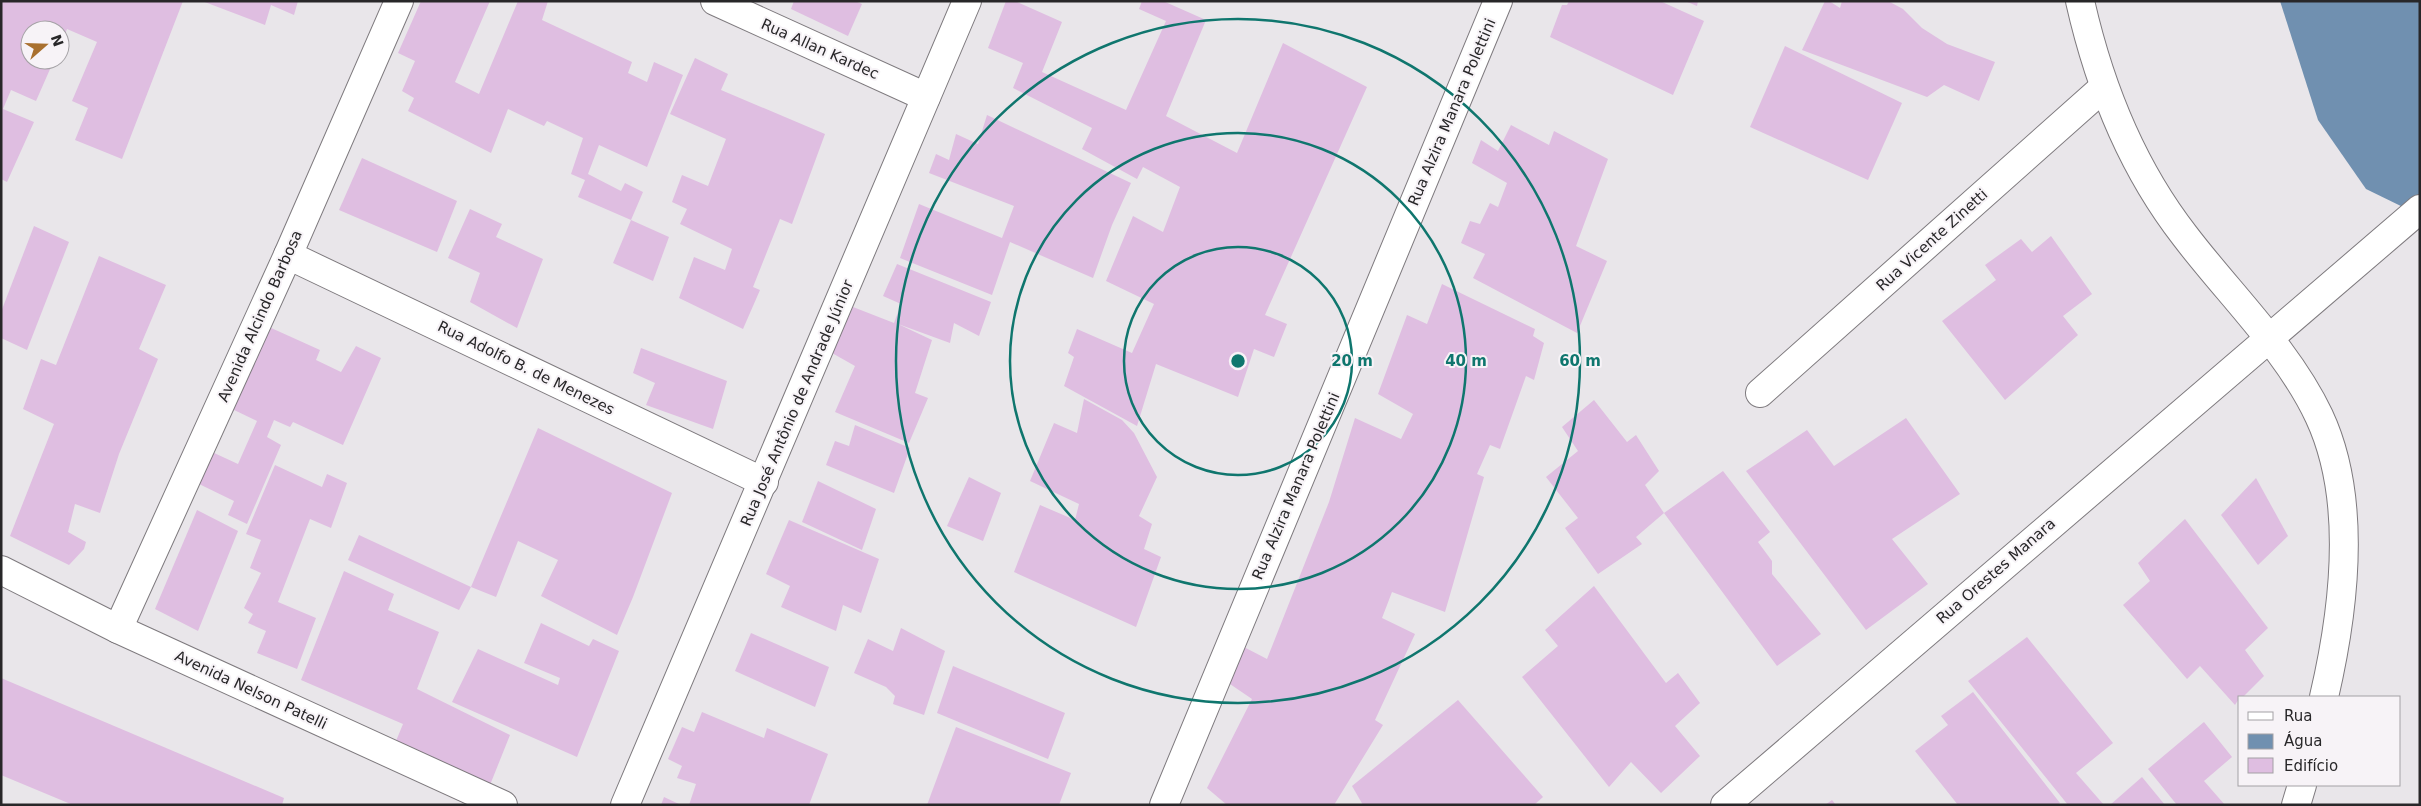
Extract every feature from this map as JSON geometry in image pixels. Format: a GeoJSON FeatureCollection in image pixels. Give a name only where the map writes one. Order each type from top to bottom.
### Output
{"type":"FeatureCollection","features":[{"type":"Feature","properties":{"kind":"street","name":"Avenida Alcindo Barbosa"},"geometry":{"type":"LineString","coordinates":[[118,629],[288,255],[399,1]]}},
{"type":"Feature","properties":{"kind":"street","name":"Rua Allan Kardec"},"geometry":{"type":"LineString","coordinates":[[715,1],[926,97]]}},
{"type":"Feature","properties":{"kind":"street","name":"Rua José Antônio de Andrade Júnior"},"geometry":{"type":"LineString","coordinates":[[625,805],[967,1]]}},
{"type":"Feature","properties":{"kind":"street","name":"Rua Alzira Manara Polettini"},"geometry":{"type":"LineString","coordinates":[[1164,805],[1498,1]]}},
{"type":"Feature","properties":{"kind":"street"},"geometry":{"type":"LineString","coordinates":[[2080,1],[2104,87],[2128,144],[2152,187],[2184,235],[2268,338],[2305,390],[2320,416],[2329,442],[2338,479],[2344,536],[2343,587],[2324,696]]}},
{"type":"Feature","properties":{"kind":"street","name":"Rua Vicente Zinetti"},"geometry":{"type":"LineString","coordinates":[[1760,393],[2104,87]]}},
{"type":"Feature","properties":{"kind":"street","name":"Rua Orestes Manara"},"geometry":{"type":"LineString","coordinates":[[1725,805],[2420,209]]}},
{"type":"Feature","properties":{"kind":"street","name":"Rua Adolfo B. de Menezes"},"geometry":{"type":"LineString","coordinates":[[288,255],[764,482]]}},
{"type":"Feature","properties":{"kind":"street","name":"Avenida Nelson Patelli"},"geometry":{"type":"LineString","coordinates":[[1,570],[118,629],[503,805]]}},
{"type":"Feature","properties":{"kind":"street"},"geometry":{"type":"LineString","coordinates":[[2296,805],[2302,786]]}},
{"type":"Feature","properties":{"kind":"water"},"geometry":{"type":"Polygon","coordinates":[[[2280,1],[2420,1],[2420,197],[2407,209],[2366,189],[2318,120],[2280,1]]]}},
{"type":"Feature","properties":{"kind":"building"},"geometry":{"type":"Polygon","coordinates":[[[1,1],[183,1],[122,159],[75,140],[88,108],[72,101],[97,42],[70,30],[70,20],[20,20],[20,70],[50,70],[36,101],[11,90],[3,109],[34,122],[7,182],[1,179],[1,1]]]}},
{"type":"Feature","properties":{"kind":"building"},"geometry":{"type":"Polygon","coordinates":[[[202,1],[298,1],[294,15],[271,5],[265,25],[202,1]]]}},
{"type":"Feature","properties":{"kind":"building"},"geometry":{"type":"Polygon","coordinates":[[[421,1],[490,1],[455,82],[479,94],[518,1],[548,1],[542,20],[632,62],[628,73],[647,82],[654,62],[683,75],[647,167],[599,145],[588,174],[621,191],[625,183],[643,192],[631,220],[578,197],[585,180],[571,174],[583,138],[547,121],[544,126],[508,109],[491,153],[408,111],[414,98],[402,91],[415,61],[398,53],[421,1]]]}},
{"type":"Feature","properties":{"kind":"building"},"geometry":{"type":"Polygon","coordinates":[[[794,1],[855,1],[862,4],[848,36],[791,9],[794,1]]]}},
{"type":"Feature","properties":{"kind":"building"},"geometry":{"type":"Polygon","coordinates":[[[1006,1],[1015,1],[1062,22],[1042,72],[1126,110],[1166,21],[1139,9],[1142,1],[1163,1],[1206,20],[1166,116],[1237,153],[1283,43],[1367,87],[1265,315],[1287,324],[1274,357],[1254,349],[1238,397],[1156,364],[1137,426],[1064,386],[1074,357],[1068,353],[1077,329],[1132,353],[1154,304],[1106,281],[1133,216],[1163,232],[1180,187],[1143,167],[1137,179],[1082,149],[1092,128],[1013,88],[1023,63],[988,48],[1006,1]]]}},
{"type":"Feature","properties":{"kind":"building"},"geometry":{"type":"Polygon","coordinates":[[[1569,1],[1660,1],[1704,21],[1673,95],[1550,37],[1562,5],[1567,5],[1569,1]]]}},
{"type":"Feature","properties":{"kind":"building"},"geometry":{"type":"Polygon","coordinates":[[[1685,1],[1698,1],[1697,6],[1685,1]]]}},
{"type":"Feature","properties":{"kind":"building"},"geometry":{"type":"Polygon","coordinates":[[[1825,1],[1829,1],[1840,8],[1842,1],[1888,1],[1903,9],[1922,28],[1947,44],[1995,62],[1979,101],[1944,85],[1927,97],[1802,50],[1825,1]]]}},
{"type":"Feature","properties":{"kind":"building"},"geometry":{"type":"Polygon","coordinates":[[[1785,46],[1902,103],[1868,180],[1750,127],[1785,46]]]}},
{"type":"Feature","properties":{"kind":"building"},"geometry":{"type":"Polygon","coordinates":[[[695,58],[728,74],[721,90],[825,134],[792,224],[780,219],[753,287],[760,290],[743,329],[679,298],[694,257],[725,270],[732,249],[680,224],[687,209],[672,202],[682,175],[708,186],[726,139],[670,114],[695,58]]]}},
{"type":"Feature","properties":{"kind":"building"},"geometry":{"type":"Polygon","coordinates":[[[987,115],[1131,183],[1112,225],[1093,278],[1010,242],[992,295],[900,258],[919,204],[1002,238],[1014,206],[929,173],[936,154],[949,160],[956,134],[978,144],[987,115]]]}},
{"type":"Feature","properties":{"kind":"building"},"geometry":{"type":"Polygon","coordinates":[[[1511,125],[1549,145],[1554,131],[1608,159],[1576,246],[1607,261],[1577,333],[1473,278],[1485,254],[1461,243],[1470,221],[1480,224],[1490,203],[1498,207],[1507,183],[1472,163],[1481,140],[1498,151],[1511,125]]]}},
{"type":"Feature","properties":{"kind":"building"},"geometry":{"type":"Polygon","coordinates":[[[362,158],[457,201],[437,252],[339,210],[362,158]]]}},
{"type":"Feature","properties":{"kind":"building"},"geometry":{"type":"Polygon","coordinates":[[[470,209],[502,224],[496,237],[543,259],[517,328],[470,302],[480,273],[448,258],[470,209]]]}},
{"type":"Feature","properties":{"kind":"building"},"geometry":{"type":"Polygon","coordinates":[[[631,220],[669,237],[653,281],[613,263],[631,220]]]}},
{"type":"Feature","properties":{"kind":"building"},"geometry":{"type":"Polygon","coordinates":[[[34,226],[69,242],[27,350],[1,338],[1,312],[34,226]]]}},
{"type":"Feature","properties":{"kind":"building"},"geometry":{"type":"Polygon","coordinates":[[[2051,236],[2092,294],[2063,316],[2078,335],[2005,400],[1942,321],[1996,280],[1985,265],[2021,239],[2032,252],[2051,236]]]}},
{"type":"Feature","properties":{"kind":"building"},"geometry":{"type":"Polygon","coordinates":[[[99,256],[166,285],[139,349],[158,359],[119,454],[100,513],[75,504],[68,532],[86,542],[84,549],[69,565],[10,536],[54,424],[23,409],[41,359],[56,365],[99,256]]]}},
{"type":"Feature","properties":{"kind":"building"},"geometry":{"type":"Polygon","coordinates":[[[897,264],[991,302],[979,336],[954,323],[950,343],[898,324],[932,340],[915,393],[928,398],[909,443],[835,412],[855,366],[832,353],[853,307],[894,323],[901,304],[883,296],[897,264]]]}},
{"type":"Feature","properties":{"kind":"building"},"geometry":{"type":"Polygon","coordinates":[[[1442,284],[1535,329],[1533,336],[1544,343],[1534,380],[1526,376],[1500,449],[1490,445],[1477,474],[1484,477],[1445,612],[1392,592],[1382,618],[1415,634],[1375,720],[1383,725],[1334,805],[1227,805],[1207,788],[1252,699],[1227,682],[1242,646],[1267,659],[1329,502],[1355,418],[1401,439],[1413,414],[1378,394],[1407,315],[1427,324],[1442,284]]]}},
{"type":"Feature","properties":{"kind":"building"},"geometry":{"type":"Polygon","coordinates":[[[269,327],[320,350],[316,360],[341,372],[356,346],[381,358],[343,445],[293,422],[290,427],[274,420],[267,437],[281,445],[247,524],[228,515],[234,501],[197,483],[212,452],[238,464],[257,421],[232,409],[269,327]]]}},
{"type":"Feature","properties":{"kind":"building"},"geometry":{"type":"Polygon","coordinates":[[[641,348],[727,381],[713,429],[646,405],[655,383],[633,373],[641,348]]]}},
{"type":"Feature","properties":{"kind":"building"},"geometry":{"type":"Polygon","coordinates":[[[1084,399],[1122,420],[1134,433],[1157,477],[1139,516],[1152,524],[1144,549],[1161,557],[1136,627],[1014,572],[1040,505],[1075,520],[1079,504],[1030,481],[1054,423],[1077,433],[1084,399]]]}},
{"type":"Feature","properties":{"kind":"building"},"geometry":{"type":"Polygon","coordinates":[[[1594,400],[1627,442],[1636,435],[1659,471],[1645,485],[1664,513],[1636,537],[1642,544],[1598,574],[1565,528],[1578,518],[1546,477],[1578,451],[1562,427],[1594,400]]]}},
{"type":"Feature","properties":{"kind":"building"},"geometry":{"type":"Polygon","coordinates":[[[1906,418],[1960,494],[1892,539],[1928,584],[1866,630],[1746,471],[1807,430],[1834,466],[1906,418]]]}},
{"type":"Feature","properties":{"kind":"building"},"geometry":{"type":"Polygon","coordinates":[[[855,425],[910,448],[894,493],[826,465],[835,441],[849,446],[855,425]]]}},
{"type":"Feature","properties":{"kind":"building"},"geometry":{"type":"Polygon","coordinates":[[[538,428],[672,493],[617,635],[541,596],[558,560],[518,541],[496,597],[471,587],[538,428]]]}},
{"type":"Feature","properties":{"kind":"building"},"geometry":{"type":"Polygon","coordinates":[[[275,465],[322,487],[327,474],[347,483],[331,528],[310,519],[278,602],[316,618],[297,669],[257,653],[266,631],[248,623],[253,614],[244,608],[261,573],[250,568],[261,540],[246,534],[275,465]]]}},
{"type":"Feature","properties":{"kind":"building"},"geometry":{"type":"Polygon","coordinates":[[[1723,471],[1770,532],[1758,542],[1772,561],[1772,574],[1821,634],[1777,666],[1664,513],[1723,471]]]}},
{"type":"Feature","properties":{"kind":"building"},"geometry":{"type":"Polygon","coordinates":[[[969,477],[1001,493],[983,541],[947,526],[969,477]]]}},
{"type":"Feature","properties":{"kind":"building"},"geometry":{"type":"Polygon","coordinates":[[[2256,478],[2288,536],[2258,565],[2221,515],[2256,478]]]}},
{"type":"Feature","properties":{"kind":"building"},"geometry":{"type":"Polygon","coordinates":[[[818,481],[876,509],[862,550],[802,522],[818,481]]]}},
{"type":"Feature","properties":{"kind":"building"},"geometry":{"type":"Polygon","coordinates":[[[197,510],[238,531],[198,631],[155,609],[197,510]]]}},
{"type":"Feature","properties":{"kind":"building"},"geometry":{"type":"Polygon","coordinates":[[[2185,519],[2268,628],[2245,650],[2264,676],[2244,696],[2238,696],[2235,705],[2200,666],[2187,679],[2123,605],[2150,581],[2138,563],[2185,519]]]}},
{"type":"Feature","properties":{"kind":"building"},"geometry":{"type":"Polygon","coordinates":[[[789,520],[879,559],[861,613],[843,605],[836,631],[781,607],[790,586],[766,574],[789,520]]]}},
{"type":"Feature","properties":{"kind":"building"},"geometry":{"type":"Polygon","coordinates":[[[359,535],[471,587],[459,610],[348,560],[359,535]]]}},
{"type":"Feature","properties":{"kind":"building"},"geometry":{"type":"Polygon","coordinates":[[[344,571],[394,594],[388,610],[439,632],[417,689],[510,735],[490,785],[396,741],[403,724],[301,680],[344,571]]]}},
{"type":"Feature","properties":{"kind":"building"},"geometry":{"type":"Polygon","coordinates":[[[1594,586],[1666,683],[1678,673],[1700,703],[1675,726],[1700,756],[1661,793],[1631,762],[1609,787],[1522,677],[1558,646],[1545,630],[1594,586]]]}},
{"type":"Feature","properties":{"kind":"building"},"geometry":{"type":"Polygon","coordinates":[[[541,623],[589,646],[593,639],[619,651],[577,757],[452,702],[478,649],[558,685],[560,678],[524,663],[541,623]]]}},
{"type":"Feature","properties":{"kind":"building"},"geometry":{"type":"Polygon","coordinates":[[[901,628],[945,651],[924,715],[893,704],[895,696],[886,687],[854,673],[868,639],[893,651],[901,628]]]}},
{"type":"Feature","properties":{"kind":"building"},"geometry":{"type":"Polygon","coordinates":[[[751,633],[829,667],[815,707],[735,671],[751,633]]]}},
{"type":"Feature","properties":{"kind":"building"},"geometry":{"type":"Polygon","coordinates":[[[2027,637],[2113,743],[2076,773],[2104,805],[2068,805],[1968,681],[2027,637]]]}},
{"type":"Feature","properties":{"kind":"building"},"geometry":{"type":"Polygon","coordinates":[[[953,666],[1065,713],[1048,759],[937,713],[953,666]]]}},
{"type":"Feature","properties":{"kind":"building"},"geometry":{"type":"Polygon","coordinates":[[[1,678],[284,798],[282,805],[73,805],[1,775],[1,678]]]}},
{"type":"Feature","properties":{"kind":"building"},"geometry":{"type":"Polygon","coordinates":[[[1973,692],[2060,803],[2057,805],[1958,805],[1915,751],[1948,725],[1941,716],[1973,692]]]}},
{"type":"Feature","properties":{"kind":"building"},"geometry":{"type":"Polygon","coordinates":[[[1458,700],[1543,797],[1534,805],[1363,805],[1352,786],[1458,700]]]}},
{"type":"Feature","properties":{"kind":"building"},"geometry":{"type":"Polygon","coordinates":[[[702,712],[764,738],[767,728],[828,754],[809,805],[689,805],[696,784],[677,778],[682,766],[668,759],[682,727],[694,732],[702,712]]]}},
{"type":"Feature","properties":{"kind":"building"},"geometry":{"type":"Polygon","coordinates":[[[2204,722],[2232,757],[2204,781],[2225,805],[2177,805],[2148,769],[2204,722]]]}},
{"type":"Feature","properties":{"kind":"building"},"geometry":{"type":"Polygon","coordinates":[[[956,727],[1071,773],[1059,805],[927,805],[956,727]]]}},
{"type":"Feature","properties":{"kind":"building"},"geometry":{"type":"Polygon","coordinates":[[[2142,777],[2165,805],[2110,805],[2142,777]]]}},
{"type":"Feature","properties":{"kind":"building"},"geometry":{"type":"Polygon","coordinates":[[[664,797],[681,805],[661,805],[664,797]]]}},
{"type":"Feature","properties":{"kind":"building"},"geometry":{"type":"Polygon","coordinates":[[[1832,800],[1836,805],[1825,805],[1832,800]]]}}]}
